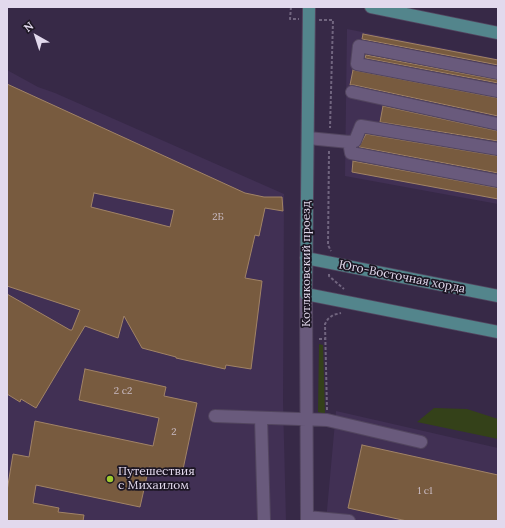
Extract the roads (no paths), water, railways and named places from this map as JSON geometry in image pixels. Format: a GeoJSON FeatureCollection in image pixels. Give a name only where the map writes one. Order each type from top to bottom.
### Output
{"type":"FeatureCollection","features":[{"type":"Feature","properties":{"kind":"main road","name":"Котляковский проезд"},"geometry":{"type":"LineString","coordinates":[[306,294],[309,7]]}},
{"type":"Feature","properties":{"kind":"main road"},"geometry":{"type":"LineString","coordinates":[[371,7],[498,33]]}},
{"type":"Feature","properties":{"kind":"main road","name":"Юго-Восточная хорда"},"geometry":{"type":"LineString","coordinates":[[306,258],[498,296]]}},
{"type":"Feature","properties":{"kind":"main road"},"geometry":{"type":"LineString","coordinates":[[306,294],[498,332]]}},
{"type":"Feature","properties":{"kind":"street"},"geometry":{"type":"LineString","coordinates":[[498,73],[359,46],[357,64],[498,91]]}},
{"type":"Feature","properties":{"kind":"street"},"geometry":{"type":"LineString","coordinates":[[352,92],[498,124]]}},
{"type":"Feature","properties":{"kind":"street"},"geometry":{"type":"LineString","coordinates":[[308,138],[349,142],[355,141],[361,126],[498,149]]}},
{"type":"Feature","properties":{"kind":"street"},"geometry":{"type":"LineString","coordinates":[[349,142],[351,153],[498,181]]}},
{"type":"Feature","properties":{"kind":"street","name":"Котляковский проезд"},"geometry":{"type":"LineString","coordinates":[[306,294],[308,419],[307,519]]}},
{"type":"Feature","properties":{"kind":"street"},"geometry":{"type":"LineString","coordinates":[[215,416],[327,420],[421,442]]}},
{"type":"Feature","properties":{"kind":"street"},"geometry":{"type":"LineString","coordinates":[[261,418],[264,521]]}},
{"type":"Feature","properties":{"kind":"street"},"geometry":{"type":"LineString","coordinates":[[307,519],[349,521]]}},
{"type":"Feature","properties":{"kind":"place","name":"Путешествия с Михаилом"},"geometry":{"type":"Point","coordinates":[110,479]}}]}
